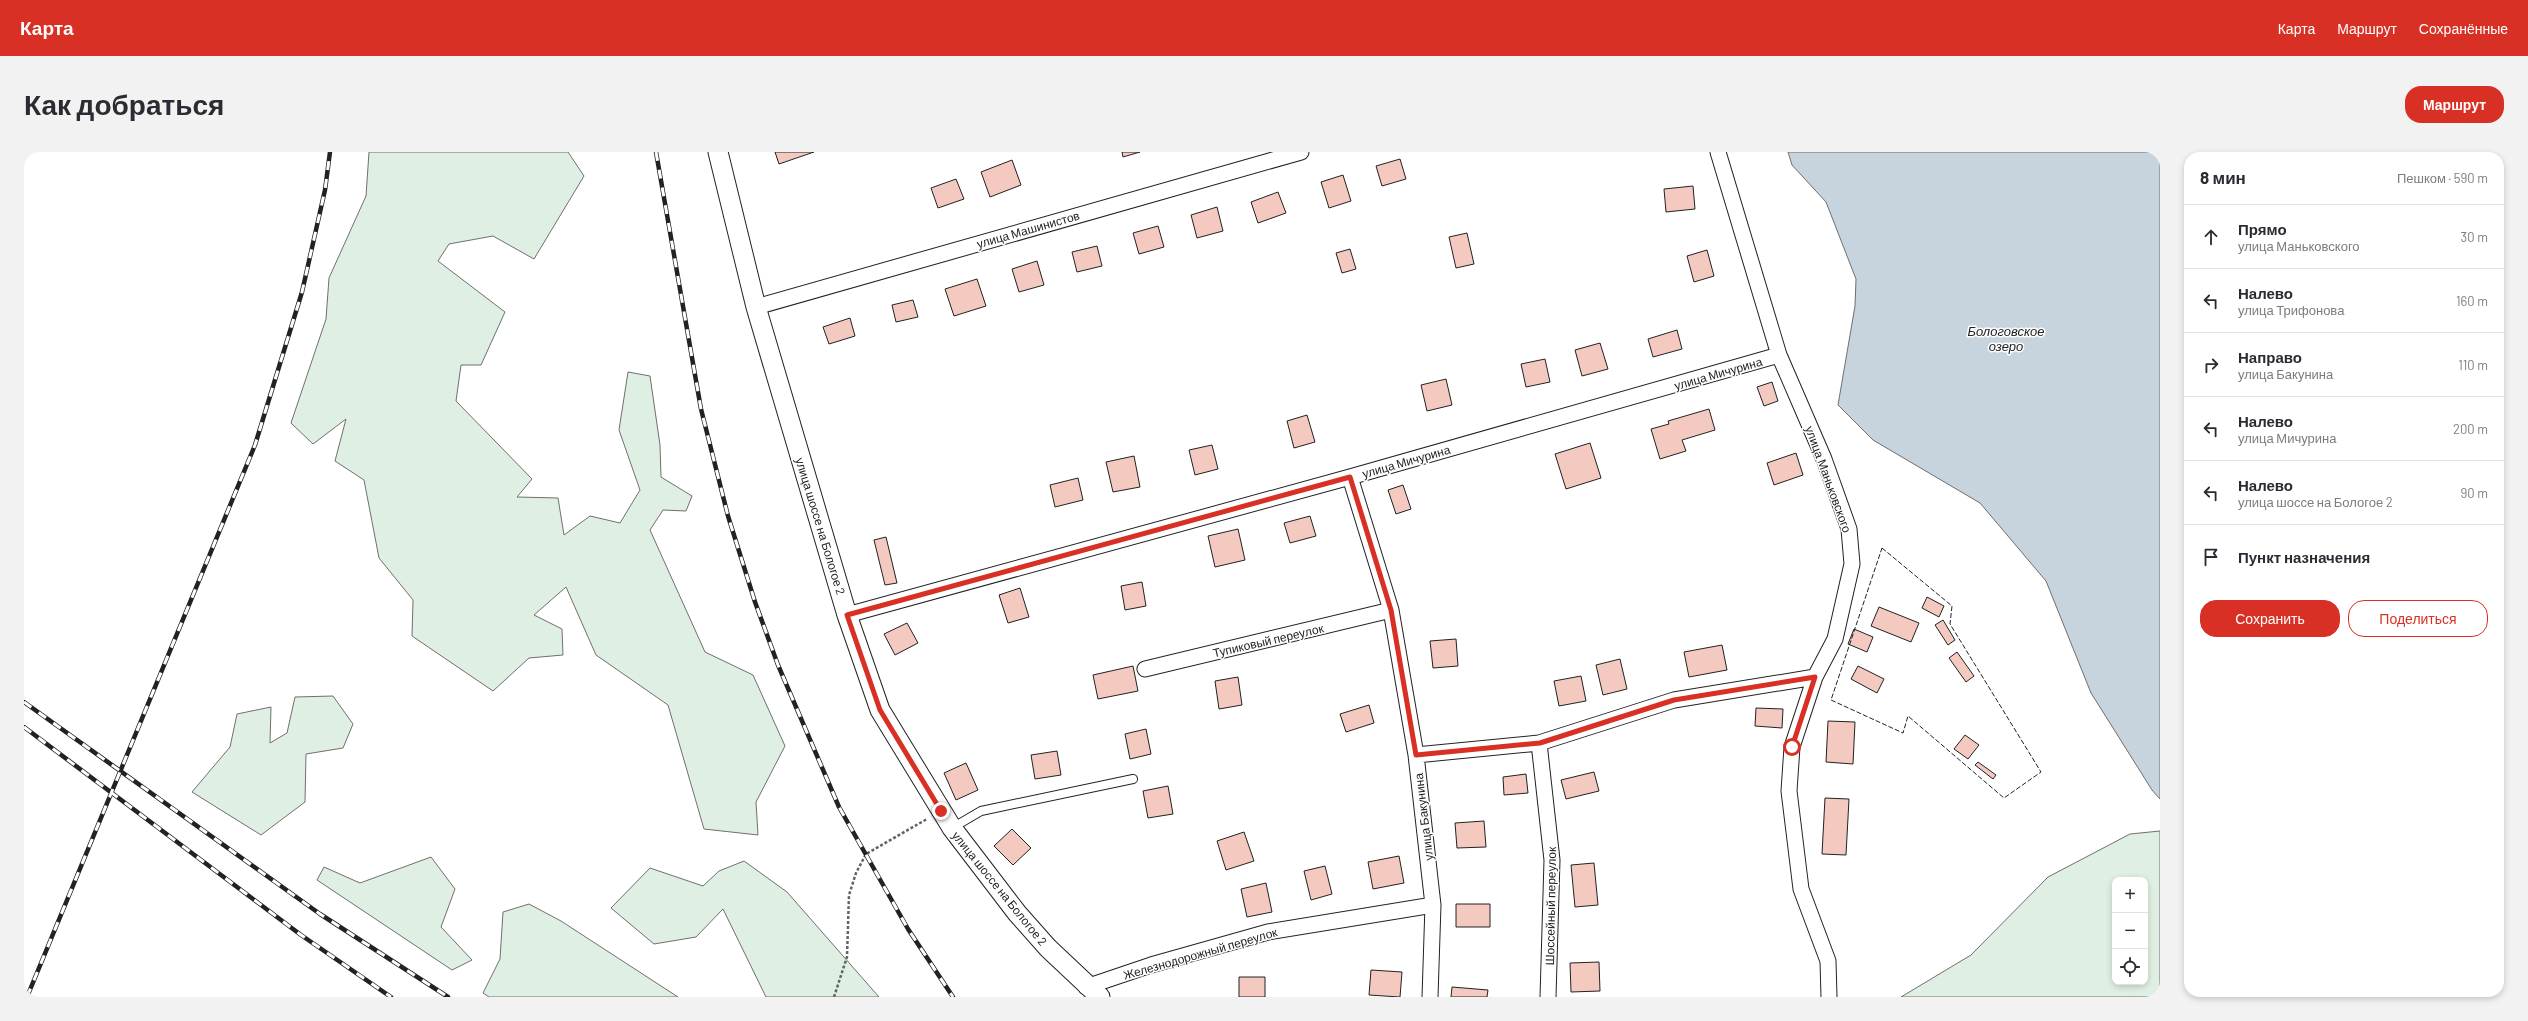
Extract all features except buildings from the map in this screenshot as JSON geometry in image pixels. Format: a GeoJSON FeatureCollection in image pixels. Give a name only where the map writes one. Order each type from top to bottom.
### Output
{"type":"FeatureCollection","features":[{"type":"Feature","properties":{"kind":"street","name":"улица шоссе на Бологое 2"},"geometry":{"type":"LineString","coordinates":[[718,152],[756,307],[847,615],[880,710],[952,828],[1017,913],[1093,992]]}},
{"type":"Feature","properties":{"kind":"street","name":"улица Машинистов"},"geometry":{"type":"LineString","coordinates":[[756,307],[1301,152]]}},
{"type":"Feature","properties":{"kind":"street","name":"улица Маньковского"},"geometry":{"type":"LineString","coordinates":[[1718,152],[1779,355],[1824,459],[1849,529],[1852,564],[1851,571],[1835,639],[1815,677],[1792,747],[1789,791],[1801,888],[1828,961],[1829,997]]}},
{"type":"Feature","properties":{"kind":"street","name":"улица Мичурина"},"geometry":{"type":"LineString","coordinates":[[847,615],[1350,477],[1779,355]]}},
{"type":"Feature","properties":{"kind":"street","name":"улица Бакунина"},"geometry":{"type":"LineString","coordinates":[[1350,477],[1391,610],[1416,755],[1433,905],[1430,997]]}},
{"type":"Feature","properties":{"kind":"street","name":"Тупиковый переулок"},"geometry":{"type":"LineString","coordinates":[[1146,669],[1391,610]]}},
{"type":"Feature","properties":{"kind":"street"},"geometry":{"type":"LineString","coordinates":[[1416,755],[1540,743],[1674,700],[1815,677]]}},
{"type":"Feature","properties":{"kind":"street","name":"Шоссейный переулок"},"geometry":{"type":"LineString","coordinates":[[1540,743],[1552,860],[1548,997]]}},
{"type":"Feature","properties":{"kind":"street","name":"Железнодорожный переулок"},"geometry":{"type":"LineString","coordinates":[[1093,992],[1151,965],[1268,932],[1433,905]]}},
{"type":"Feature","properties":{"kind":"lane"},"geometry":{"type":"LineString","coordinates":[[952,828],[981,811],[1133,779]]}},
{"type":"Feature","properties":{"kind":"path"},"geometry":{"type":"LineString","coordinates":[[834,997],[847,957],[849,895],[856,872],[866,854],[941,811]]}},
{"type":"Feature","properties":{"kind":"green space"},"geometry":{"type":"Polygon","coordinates":[[[369,152],[568,152],[584,176],[534,259],[493,236],[449,244],[438,261],[505,312],[481,365],[461,365],[456,401],[532,479],[517,497],[558,498],[564,535],[590,516],[620,523],[640,490],[619,430],[628,372],[650,376],[660,445],[661,477],[692,496],[686,511],[663,510],[650,530],[705,652],[753,675],[785,746],[756,802],[758,835],[704,829],[668,705],[596,655],[566,587],[534,615],[562,629],[563,655],[529,658],[493,691],[412,636],[413,600],[379,558],[364,480],[335,461],[346,419],[313,444],[291,423],[326,319],[329,278],[366,196],[369,152]]]}},
{"type":"Feature","properties":{"kind":"green space"},"geometry":{"type":"Polygon","coordinates":[[[333,696],[353,724],[343,748],[306,754],[305,802],[261,835],[192,792],[230,747],[237,714],[271,707],[270,743],[287,733],[295,697],[333,696]]]}},
{"type":"Feature","properties":{"kind":"green space"},"geometry":{"type":"Polygon","coordinates":[[[2160,831],[2160,997],[1901,997],[1971,955],[2048,877],[2130,834],[2160,831]]]}},
{"type":"Feature","properties":{"kind":"green space"},"geometry":{"type":"Polygon","coordinates":[[[431,857],[455,889],[441,927],[472,960],[452,970],[317,880],[324,867],[360,883],[431,857]]]}},
{"type":"Feature","properties":{"kind":"green space"},"geometry":{"type":"Polygon","coordinates":[[[744,861],[787,892],[879,997],[766,997],[723,909],[696,937],[654,944],[611,908],[650,868],[703,886],[719,871],[744,861]]]}},
{"type":"Feature","properties":{"kind":"green space"},"geometry":{"type":"Polygon","coordinates":[[[529,904],[561,921],[678,997],[489,997],[483,993],[500,959],[503,912],[529,904]]]}},
{"type":"Feature","properties":{"kind":"water","name":"Бологовское озеро"},"geometry":{"type":"Polygon","coordinates":[[[1788,152],[2160,152],[2160,799],[2152,790],[2091,693],[2046,581],[1980,503],[1873,440],[1838,405],[1855,306],[1856,279],[1826,202],[1792,165],[1788,152]]]}},
{"type":"Feature","properties":{"kind":"railway"},"geometry":{"type":"LineString","coordinates":[[27,997],[255,445],[302,292],[325,190],[330,152]]}},
{"type":"Feature","properties":{"kind":"railway"},"geometry":{"type":"LineString","coordinates":[[656,152],[701,409],[728,516],[755,602],[778,665],[839,807],[908,929],[953,997]]}},
{"type":"Feature","properties":{"kind":"railway"},"geometry":{"type":"LineString","coordinates":[[24,702],[320,914],[448,997]]}},
{"type":"Feature","properties":{"kind":"railway"},"geometry":{"type":"LineString","coordinates":[[24,727],[301,935],[391,997]]}},
{"type":"Feature","properties":{"kind":"fence"},"geometry":{"type":"LineString","coordinates":[[1882,548],[1952,606],[1950,624],[2041,772],[2004,798],[1908,716],[1903,733],[1831,700],[1882,548]]}},
{"type":"Feature","properties":{"kind":"route"},"geometry":{"type":"LineString","coordinates":[[941,811],[880,710],[847,615],[1350,477],[1391,610],[1416,755],[1540,743],[1674,700],[1815,677],[1792,747]]}}]}
